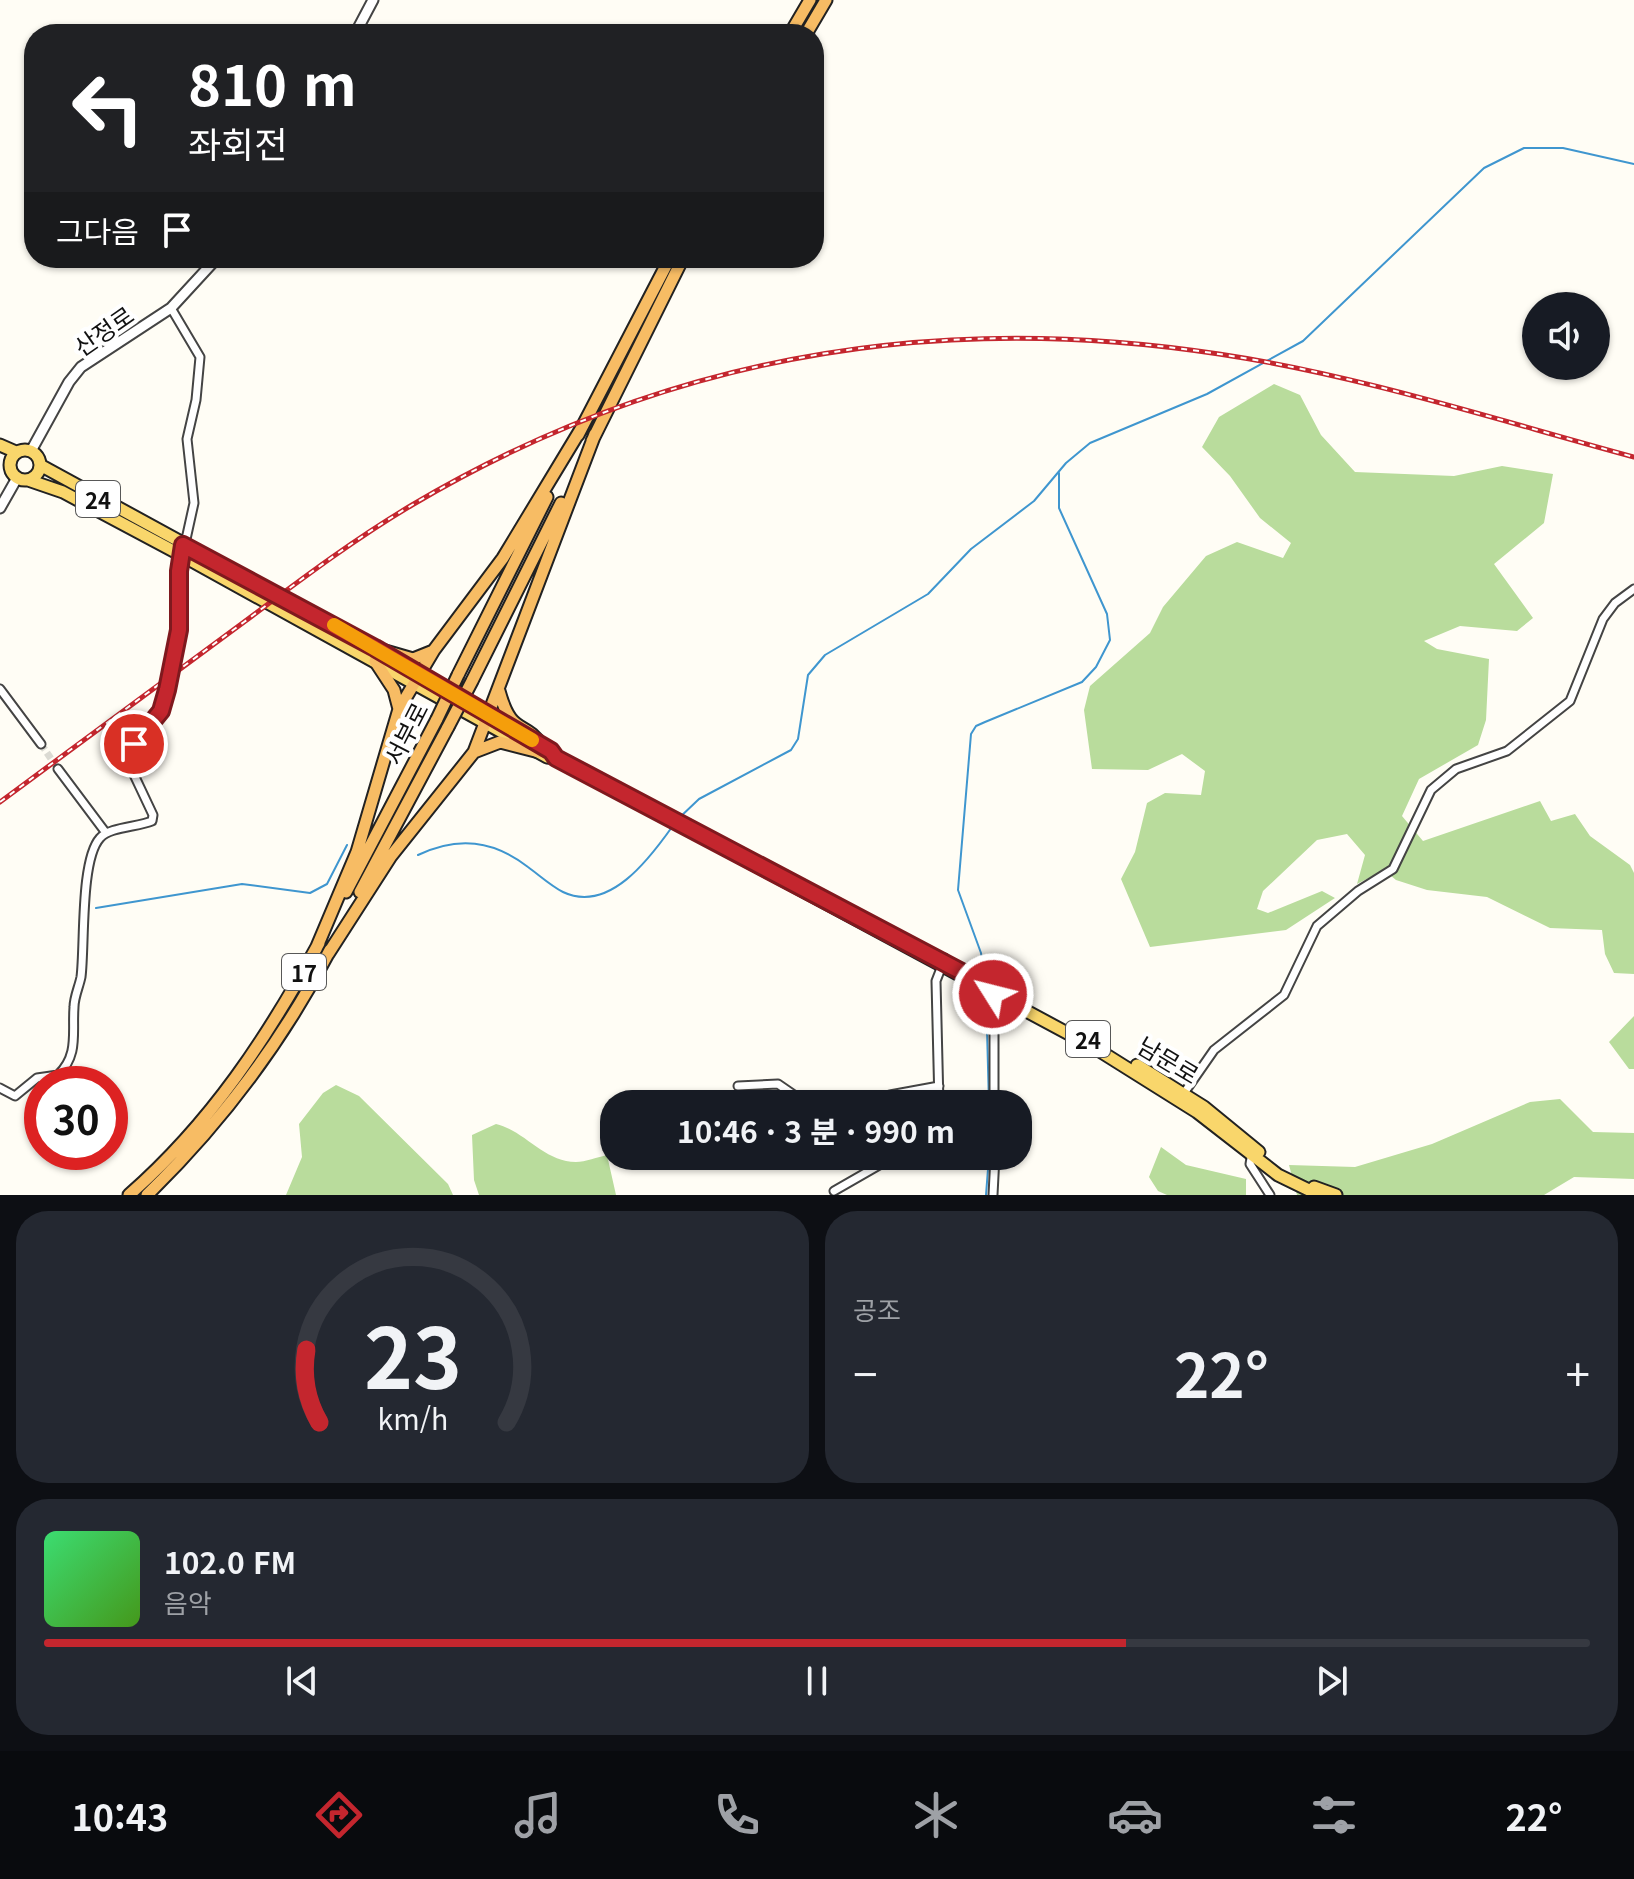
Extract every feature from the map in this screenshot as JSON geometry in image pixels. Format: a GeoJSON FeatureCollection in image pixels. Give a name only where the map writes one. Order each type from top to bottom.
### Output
{"type":"FeatureCollection","features":[{"type":"Feature","properties":{"kind":"highway"},"geometry":{"type":"LineString","coordinates":[[796,24],[810,0]]}},
{"type":"Feature","properties":{"kind":"highway"},"geometry":{"type":"LineString","coordinates":[[812,24],[826,0]]}},
{"type":"Feature","properties":{"kind":"highway","name":"서부로"},"geometry":{"type":"LineString","coordinates":[[129,1195],[173,1157],[222,1099],[281,1014],[437,719],[665,268]]}},
{"type":"Feature","properties":{"kind":"highway","name":"서부로"},"geometry":{"type":"LineString","coordinates":[[147,1195],[183,1160],[248,1084],[285,1029],[328,954],[472,681],[678,268]]}},
{"type":"Feature","properties":{"kind":"highway"},"geometry":{"type":"LineString","coordinates":[[316,949],[357,852],[399,709],[434,650],[503,558],[581,429]]}},
{"type":"Feature","properties":{"kind":"highway"},"geometry":{"type":"LineString","coordinates":[[328,954],[391,856],[474,752],[595,434]]}},
{"type":"Feature","properties":{"kind":"highway"},"geometry":{"type":"LineString","coordinates":[[375,648],[413,659],[434,650]]}},
{"type":"Feature","properties":{"kind":"highway"},"geometry":{"type":"LineString","coordinates":[[375,661],[394,690],[399,709]]}},
{"type":"Feature","properties":{"kind":"highway"},"geometry":{"type":"LineString","coordinates":[[474,752],[500,742],[541,749],[538,739],[511,722],[499,690]]}},
{"type":"Feature","properties":{"kind":"main road"},"geometry":{"type":"LineString","coordinates":[[0,445],[16,452],[31,451]]}},
{"type":"Feature","properties":{"kind":"main road","name":"남문로"},"geometry":{"type":"LineString","coordinates":[[31,451],[40,465],[375,661],[416,679],[556,758],[943,962],[1181,1096],[1287,1180],[1319,1195]]}},
{"type":"Feature","properties":{"kind":"main road"},"geometry":{"type":"LineString","coordinates":[[16,452],[14,471],[37,475],[40,465]]}},
{"type":"Feature","properties":{"kind":"main road","name":"남문로"},"geometry":{"type":"LineString","coordinates":[[14,471],[182,550],[375,648],[416,679]]}},
{"type":"Feature","properties":{"kind":"main road","name":"남문로"},"geometry":{"type":"LineString","coordinates":[[1253,1151],[1292,1176],[1336,1195]]}},
{"type":"Feature","properties":{"kind":"street"},"geometry":{"type":"LineString","coordinates":[[360,24],[373,0]]}},
{"type":"Feature","properties":{"kind":"street","name":"산정로"},"geometry":{"type":"LineString","coordinates":[[31,451],[69,382],[81,367],[171,308],[208,268]]}},
{"type":"Feature","properties":{"kind":"street"},"geometry":{"type":"LineString","coordinates":[[0,1088],[15,1096],[37,1078],[54,1078],[62,1071],[73,1051],[74,1003],[80,980],[87,884],[96,845],[106,833],[152,821],[151,804],[128,762],[129,751],[161,711],[179,630],[182,550],[194,503],[187,439],[196,400],[200,357],[171,308]]}},
{"type":"Feature","properties":{"kind":"street"},"geometry":{"type":"LineString","coordinates":[[0,508],[14,471]]}},
{"type":"Feature","properties":{"kind":"street"},"geometry":{"type":"LineString","coordinates":[[1181,1096],[1214,1050],[1284,995],[1317,926],[1358,891],[1393,869],[1431,790],[1456,769],[1507,751],[1570,701],[1603,619],[1615,603],[1634,589]]}},
{"type":"Feature","properties":{"kind":"street"},"geometry":{"type":"LineString","coordinates":[[0,689],[41,744]]}},
{"type":"Feature","properties":{"kind":"street"},"geometry":{"type":"LineString","coordinates":[[58,769],[106,833]]}},
{"type":"Feature","properties":{"kind":"street"},"geometry":{"type":"LineString","coordinates":[[939,1090],[936,981],[943,962]]}},
{"type":"Feature","properties":{"kind":"street"},"geometry":{"type":"LineString","coordinates":[[987,988],[993,1090]]}},
{"type":"Feature","properties":{"kind":"street"},"geometry":{"type":"LineString","coordinates":[[738,1086],[778,1084],[787,1090]]}},
{"type":"Feature","properties":{"kind":"street"},"geometry":{"type":"LineString","coordinates":[[917,1090],[939,1086]]}},
{"type":"Feature","properties":{"kind":"street"},"geometry":{"type":"LineString","coordinates":[[1253,1151],[1250,1164],[1270,1195]]}},
{"type":"Feature","properties":{"kind":"street"},"geometry":{"type":"LineString","coordinates":[[834,1191],[871,1170]]}},
{"type":"Feature","properties":{"kind":"street"},"geometry":{"type":"LineString","coordinates":[[993,1195],[994,1170]]}},
{"type":"Feature","properties":{"kind":"green space"},"geometry":{"type":"Polygon","coordinates":[[[1274,384],[1300,395],[1321,435],[1355,472],[1454,476],[1502,466],[1553,474],[1544,523],[1494,564],[1533,618],[1517,631],[1460,626],[1424,641],[1437,649],[1489,659],[1486,720],[1478,745],[1419,779],[1402,816],[1423,841],[1540,801],[1551,821],[1575,814],[1590,836],[1630,865],[1634,873],[1634,974],[1614,973],[1605,954],[1602,930],[1550,928],[1487,897],[1427,890],[1396,880],[1384,870],[1357,884],[1365,855],[1347,834],[1317,840],[1263,891],[1257,909],[1268,913],[1322,891],[1335,898],[1286,930],[1150,947],[1121,879],[1135,852],[1147,803],[1165,793],[1201,795],[1205,771],[1182,754],[1148,770],[1092,769],[1084,710],[1090,686],[1150,633],[1163,607],[1206,556],[1237,542],[1283,558],[1291,543],[1260,518],[1230,476],[1202,447],[1219,417],[1274,384]]]}},
{"type":"Feature","properties":{"kind":"green space"},"geometry":{"type":"Polygon","coordinates":[[[1634,1016],[1634,1069],[1629,1069],[1609,1042],[1634,1016]]]}},
{"type":"Feature","properties":{"kind":"green space"},"geometry":{"type":"Polygon","coordinates":[[[336,1085],[359,1096],[448,1184],[453,1195],[286,1195],[302,1157],[299,1124],[323,1093],[336,1085]]]}},
{"type":"Feature","properties":{"kind":"green space"},"geometry":{"type":"Polygon","coordinates":[[[1560,1099],[1593,1132],[1634,1133],[1634,1179],[1574,1177],[1544,1195],[1297,1195],[1289,1165],[1355,1167],[1432,1144],[1530,1102],[1560,1099]]]}},
{"type":"Feature","properties":{"kind":"green space"},"geometry":{"type":"Polygon","coordinates":[[[496,1124],[565,1161],[580,1162],[600,1157],[600,1170],[610,1170],[616,1195],[479,1195],[474,1180],[472,1135],[496,1124]]]}},
{"type":"Feature","properties":{"kind":"green space"},"geometry":{"type":"Polygon","coordinates":[[[1161,1147],[1186,1165],[1246,1179],[1246,1195],[1167,1195],[1158,1191],[1149,1177],[1161,1147]]]}},
{"type":"Feature","properties":{"kind":"waterway"},"geometry":{"type":"LineString","coordinates":[[678,819],[699,799],[791,750],[798,739],[808,675],[825,655],[928,594],[971,549],[1034,501],[1066,463],[1090,443],[1207,394],[1303,341],[1484,168],[1524,148],[1563,148],[1634,164]]}},
{"type":"Feature","properties":{"kind":"waterway"},"geometry":{"type":"LineString","coordinates":[[985,983],[981,953],[958,890],[971,734],[976,726],[1082,682],[1096,667],[1110,640],[1107,614],[1059,508],[1059,473]]}},
{"type":"Feature","properties":{"kind":"waterway"},"geometry":{"type":"LineString","coordinates":[[418,855],[461,843],[488,846],[515,858],[563,892],[580,897],[612,889],[626,879],[640,867],[672,827]]}},
{"type":"Feature","properties":{"kind":"waterway"},"geometry":{"type":"LineString","coordinates":[[96,908],[242,884],[310,893],[327,884],[347,845]]}},
{"type":"Feature","properties":{"kind":"waterway"},"geometry":{"type":"LineString","coordinates":[[986,993],[989,1090]]}},
{"type":"Feature","properties":{"kind":"waterway"},"geometry":{"type":"LineString","coordinates":[[986,1195],[988,1170]]}},
{"type":"Feature","properties":{"kind":"tunnel"},"geometry":{"type":"LineString","coordinates":[[41,744],[58,769]]}},
{"type":"Feature","properties":{"kind":"railway"},"geometry":{"type":"LineString","coordinates":[[0,802],[306,576],[412,505],[507,454],[603,413],[702,381],[802,358],[903,343],[1007,338],[1112,342],[1219,354],[1376,386],[1634,457]]}},
{"type":"Feature","properties":{"kind":"slow traffic"},"geometry":{"type":"LineString","coordinates":[[334,625],[532,740]]}},
{"type":"Feature","properties":{"kind":"route"},"geometry":{"type":"LineString","coordinates":[[134,744],[161,711],[167,690],[169,667],[179,630],[179,571],[183,545],[375,648],[551,751],[556,758],[994,989],[993,994]]}}]}
